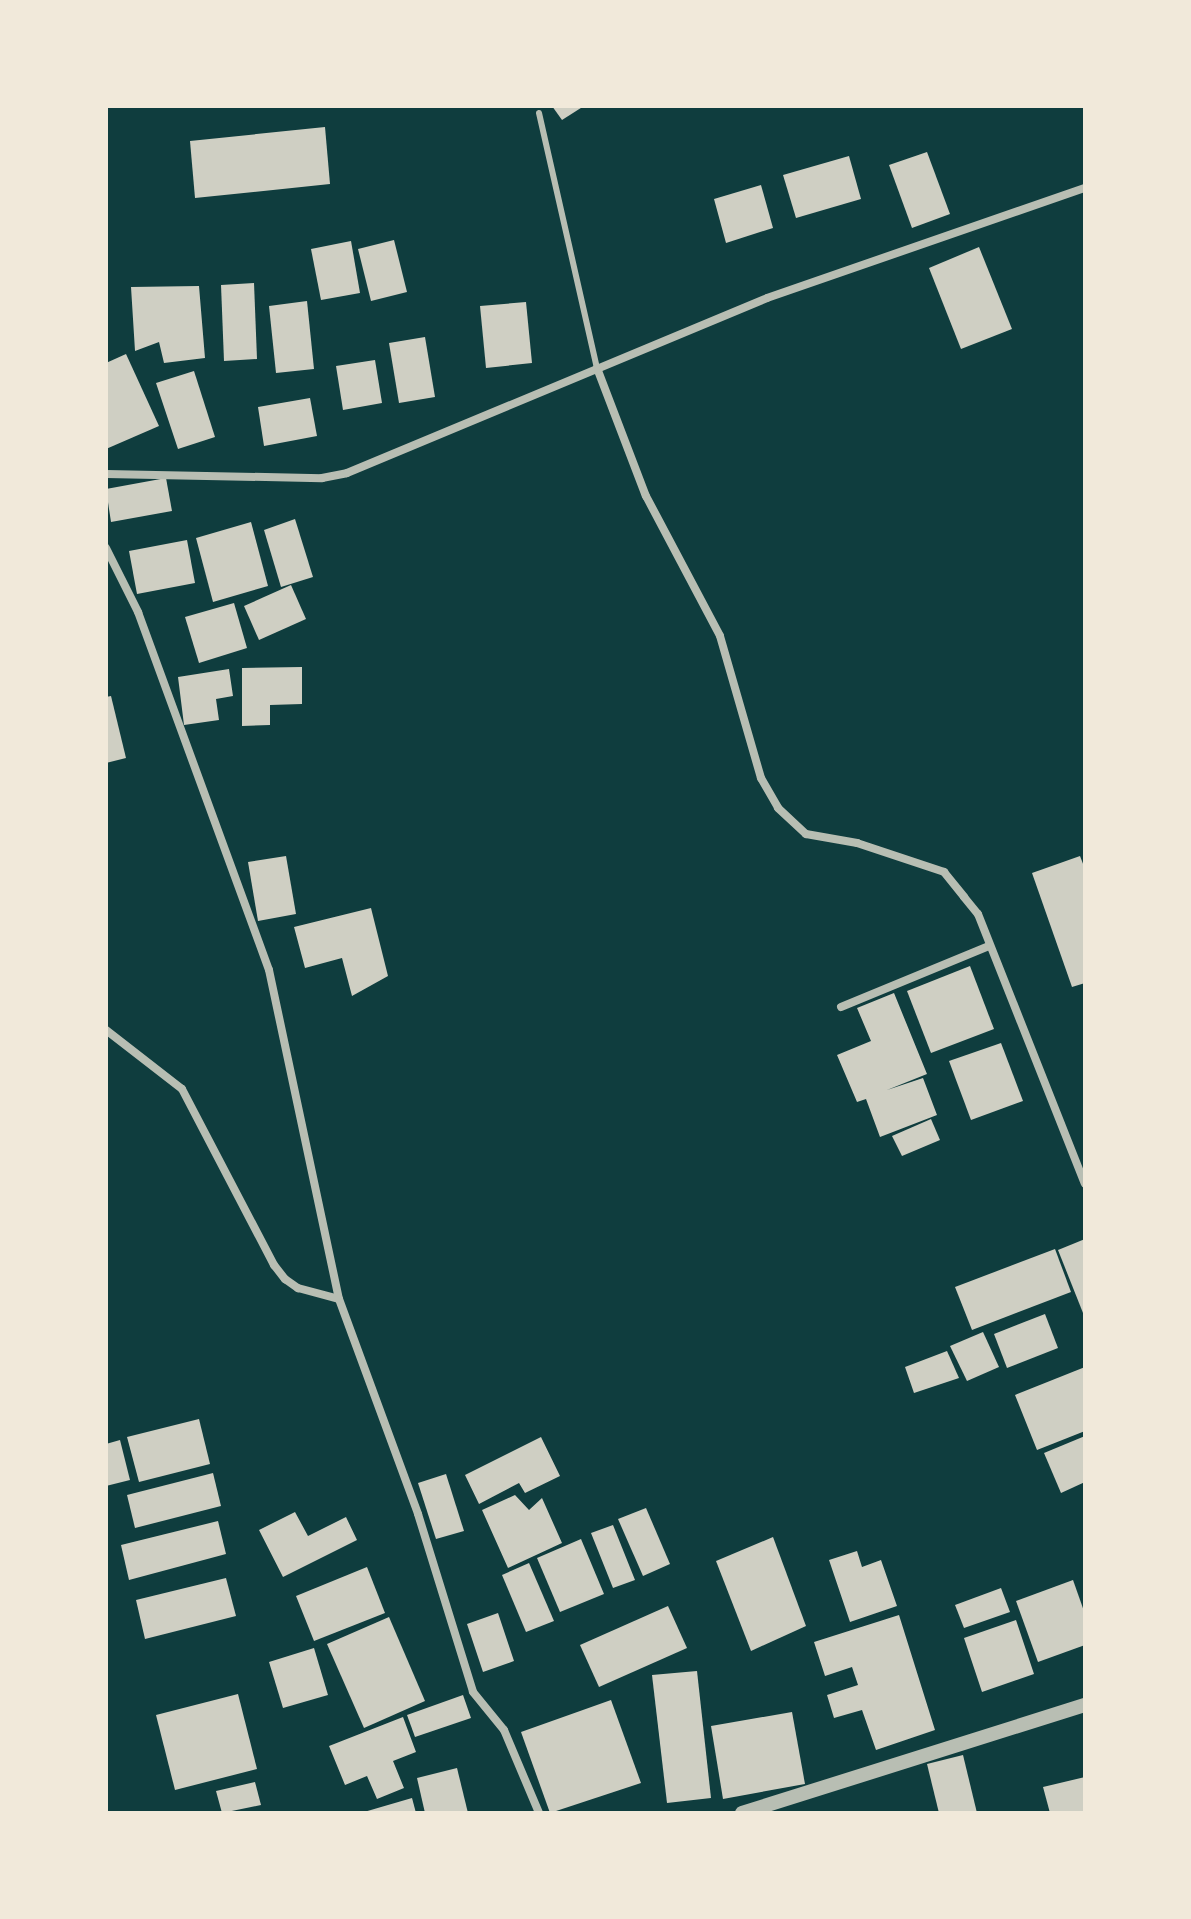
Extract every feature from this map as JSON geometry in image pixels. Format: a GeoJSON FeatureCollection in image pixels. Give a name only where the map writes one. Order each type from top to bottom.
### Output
{"type":"FeatureCollection","features":[{"type":"Feature","properties":{"kind":"street"},"geometry":{"type":"LineString","coordinates":[[106,474],[322,478],[347,473],[767,298],[1085,188]]}},
{"type":"Feature","properties":{"kind":"street"},"geometry":{"type":"LineString","coordinates":[[597,368],[646,496],[720,636],[761,778],[778,808],[806,834],[899,854],[944,872],[978,914],[1085,1184]]}},
{"type":"Feature","properties":{"kind":"street"},"geometry":{"type":"LineString","coordinates":[[106,548],[138,612],[269,970],[339,1299],[418,1514],[473,1692],[504,1730],[539,1813]]}},
{"type":"Feature","properties":{"kind":"street"},"geometry":{"type":"LineString","coordinates":[[841,1007],[989,946]]}},
{"type":"Feature","properties":{"kind":"street"},"geometry":{"type":"LineString","coordinates":[[106,1030],[182,1089],[274,1265],[285,1279],[298,1288],[339,1299]]}},
{"type":"Feature","properties":{"kind":"street"},"geometry":{"type":"LineString","coordinates":[[742,1813],[1085,1705]]}},
{"type":"Feature","properties":{"kind":"lane"},"geometry":{"type":"LineString","coordinates":[[539,113],[597,368]]}},
{"type":"Feature","properties":{"kind":"building"},"geometry":{"type":"Polygon","coordinates":[[[552,106],[584,106],[562,120],[552,106]]]}},
{"type":"Feature","properties":{"kind":"building"},"geometry":{"type":"Polygon","coordinates":[[[325,127],[330,184],[195,198],[190,141],[325,127]]]}},
{"type":"Feature","properties":{"kind":"building"},"geometry":{"type":"Polygon","coordinates":[[[927,152],[950,214],[912,228],[889,165],[927,152]]]}},
{"type":"Feature","properties":{"kind":"building"},"geometry":{"type":"Polygon","coordinates":[[[849,156],[861,199],[796,218],[783,175],[849,156]]]}},
{"type":"Feature","properties":{"kind":"building"},"geometry":{"type":"Polygon","coordinates":[[[761,185],[773,228],[726,243],[714,199],[761,185]]]}},
{"type":"Feature","properties":{"kind":"building"},"geometry":{"type":"Polygon","coordinates":[[[394,240],[407,292],[371,301],[358,249],[394,240]]]}},
{"type":"Feature","properties":{"kind":"building"},"geometry":{"type":"Polygon","coordinates":[[[351,241],[360,293],[321,300],[311,249],[351,241]]]}},
{"type":"Feature","properties":{"kind":"building"},"geometry":{"type":"Polygon","coordinates":[[[979,247],[1012,329],[961,349],[929,268],[979,247]]]}},
{"type":"Feature","properties":{"kind":"building"},"geometry":{"type":"Polygon","coordinates":[[[254,283],[257,359],[224,361],[221,285],[254,283]]]}},
{"type":"Feature","properties":{"kind":"building"},"geometry":{"type":"Polygon","coordinates":[[[199,286],[205,358],[164,363],[159,342],[135,351],[131,287],[199,286]]]}},
{"type":"Feature","properties":{"kind":"building"},"geometry":{"type":"Polygon","coordinates":[[[307,301],[314,369],[276,373],[269,306],[307,301]]]}},
{"type":"Feature","properties":{"kind":"building"},"geometry":{"type":"Polygon","coordinates":[[[526,302],[532,363],[486,368],[480,306],[526,302]]]}},
{"type":"Feature","properties":{"kind":"building"},"geometry":{"type":"Polygon","coordinates":[[[425,337],[435,397],[399,403],[389,343],[425,337]]]}},
{"type":"Feature","properties":{"kind":"building"},"geometry":{"type":"Polygon","coordinates":[[[126,354],[159,426],[106,449],[106,363],[126,354]]]}},
{"type":"Feature","properties":{"kind":"building"},"geometry":{"type":"Polygon","coordinates":[[[375,360],[382,403],[343,410],[336,366],[375,360]]]}},
{"type":"Feature","properties":{"kind":"building"},"geometry":{"type":"Polygon","coordinates":[[[194,371],[215,437],[178,449],[156,383],[194,371]]]}},
{"type":"Feature","properties":{"kind":"building"},"geometry":{"type":"Polygon","coordinates":[[[310,398],[317,436],[264,446],[258,407],[310,398]]]}},
{"type":"Feature","properties":{"kind":"building"},"geometry":{"type":"Polygon","coordinates":[[[166,478],[172,511],[111,522],[106,489],[166,478]]]}},
{"type":"Feature","properties":{"kind":"building"},"geometry":{"type":"Polygon","coordinates":[[[295,519],[313,577],[281,587],[264,530],[295,519]]]}},
{"type":"Feature","properties":{"kind":"building"},"geometry":{"type":"Polygon","coordinates":[[[251,522],[268,586],[213,602],[196,538],[251,522]]]}},
{"type":"Feature","properties":{"kind":"building"},"geometry":{"type":"Polygon","coordinates":[[[187,540],[195,583],[137,594],[129,551],[187,540]]]}},
{"type":"Feature","properties":{"kind":"building"},"geometry":{"type":"Polygon","coordinates":[[[291,585],[306,619],[259,640],[244,606],[291,585]]]}},
{"type":"Feature","properties":{"kind":"building"},"geometry":{"type":"Polygon","coordinates":[[[234,603],[247,648],[199,663],[185,617],[234,603]]]}},
{"type":"Feature","properties":{"kind":"building"},"geometry":{"type":"Polygon","coordinates":[[[302,667],[302,704],[270,705],[270,725],[242,726],[242,668],[302,667]]]}},
{"type":"Feature","properties":{"kind":"building"},"geometry":{"type":"Polygon","coordinates":[[[229,669],[233,696],[216,699],[219,720],[184,725],[178,677],[229,669]]]}},
{"type":"Feature","properties":{"kind":"building"},"geometry":{"type":"Polygon","coordinates":[[[111,696],[126,758],[106,763],[106,697],[111,696]]]}},
{"type":"Feature","properties":{"kind":"building"},"geometry":{"type":"Polygon","coordinates":[[[286,856],[296,914],[258,921],[248,862],[286,856]]]}},
{"type":"Feature","properties":{"kind":"building"},"geometry":{"type":"Polygon","coordinates":[[[1080,856],[1085,869],[1085,983],[1072,987],[1032,873],[1080,856]]]}},
{"type":"Feature","properties":{"kind":"building"},"geometry":{"type":"Polygon","coordinates":[[[371,908],[388,976],[352,996],[342,958],[305,968],[294,927],[371,908]]]}},
{"type":"Feature","properties":{"kind":"building"},"geometry":{"type":"Polygon","coordinates":[[[970,966],[994,1029],[931,1053],[907,991],[970,966]]]}},
{"type":"Feature","properties":{"kind":"building"},"geometry":{"type":"Polygon","coordinates":[[[894,993],[927,1074],[887,1090],[923,1078],[937,1115],[880,1137],[866,1099],[857,1102],[837,1055],[871,1041],[857,1008],[894,993]]]}},
{"type":"Feature","properties":{"kind":"building"},"geometry":{"type":"Polygon","coordinates":[[[1001,1043],[1023,1101],[971,1120],[949,1061],[1001,1043]]]}},
{"type":"Feature","properties":{"kind":"building"},"geometry":{"type":"Polygon","coordinates":[[[931,1119],[940,1140],[902,1156],[892,1136],[931,1119]]]}},
{"type":"Feature","properties":{"kind":"building"},"geometry":{"type":"Polygon","coordinates":[[[1085,1239],[1085,1318],[1058,1250],[1085,1239]]]}},
{"type":"Feature","properties":{"kind":"building"},"geometry":{"type":"Polygon","coordinates":[[[1055,1249],[1071,1292],[972,1330],[955,1287],[1055,1249]]]}},
{"type":"Feature","properties":{"kind":"building"},"geometry":{"type":"Polygon","coordinates":[[[1045,1314],[1058,1348],[1007,1368],[994,1334],[1045,1314]]]}},
{"type":"Feature","properties":{"kind":"building"},"geometry":{"type":"Polygon","coordinates":[[[983,1332],[999,1367],[967,1381],[950,1346],[983,1332]]]}},
{"type":"Feature","properties":{"kind":"building"},"geometry":{"type":"Polygon","coordinates":[[[947,1351],[959,1378],[914,1393],[905,1367],[947,1351]]]}},
{"type":"Feature","properties":{"kind":"building"},"geometry":{"type":"Polygon","coordinates":[[[1085,1367],[1085,1431],[1037,1450],[1015,1395],[1085,1367]]]}},
{"type":"Feature","properties":{"kind":"building"},"geometry":{"type":"Polygon","coordinates":[[[199,1419],[210,1464],[139,1482],[127,1437],[199,1419]]]}},
{"type":"Feature","properties":{"kind":"building"},"geometry":{"type":"Polygon","coordinates":[[[1085,1436],[1085,1482],[1061,1493],[1044,1453],[1085,1436]]]}},
{"type":"Feature","properties":{"kind":"building"},"geometry":{"type":"Polygon","coordinates":[[[541,1437],[560,1476],[525,1493],[519,1483],[479,1504],[465,1475],[541,1437]]]}},
{"type":"Feature","properties":{"kind":"building"},"geometry":{"type":"Polygon","coordinates":[[[120,1440],[130,1480],[106,1486],[106,1444],[120,1440]]]}},
{"type":"Feature","properties":{"kind":"building"},"geometry":{"type":"Polygon","coordinates":[[[213,1473],[221,1506],[135,1528],[127,1495],[213,1473]]]}},
{"type":"Feature","properties":{"kind":"building"},"geometry":{"type":"Polygon","coordinates":[[[446,1474],[464,1531],[436,1539],[418,1483],[446,1474]]]}},
{"type":"Feature","properties":{"kind":"building"},"geometry":{"type":"Polygon","coordinates":[[[515,1495],[529,1510],[542,1498],[562,1543],[508,1568],[482,1510],[515,1495]]]}},
{"type":"Feature","properties":{"kind":"building"},"geometry":{"type":"Polygon","coordinates":[[[646,1508],[670,1564],[643,1576],[618,1519],[646,1508]]]}},
{"type":"Feature","properties":{"kind":"building"},"geometry":{"type":"Polygon","coordinates":[[[295,1512],[308,1536],[346,1517],[357,1540],[283,1577],[259,1530],[295,1512]]]}},
{"type":"Feature","properties":{"kind":"building"},"geometry":{"type":"Polygon","coordinates":[[[218,1521],[226,1554],[129,1580],[121,1545],[218,1521]]]}},
{"type":"Feature","properties":{"kind":"building"},"geometry":{"type":"Polygon","coordinates":[[[613,1525],[635,1580],[613,1588],[591,1533],[613,1525]]]}},
{"type":"Feature","properties":{"kind":"building"},"geometry":{"type":"Polygon","coordinates":[[[773,1537],[806,1626],[751,1651],[716,1561],[773,1537]]]}},
{"type":"Feature","properties":{"kind":"building"},"geometry":{"type":"Polygon","coordinates":[[[581,1539],[604,1594],[560,1612],[537,1558],[581,1539]]]}},
{"type":"Feature","properties":{"kind":"building"},"geometry":{"type":"Polygon","coordinates":[[[857,1551],[862,1567],[881,1560],[897,1606],[850,1622],[829,1560],[857,1551]]]}},
{"type":"Feature","properties":{"kind":"building"},"geometry":{"type":"Polygon","coordinates":[[[529,1563],[554,1621],[526,1632],[502,1575],[529,1563]]]}},
{"type":"Feature","properties":{"kind":"building"},"geometry":{"type":"Polygon","coordinates":[[[367,1567],[385,1613],[314,1641],[296,1596],[367,1567]]]}},
{"type":"Feature","properties":{"kind":"building"},"geometry":{"type":"Polygon","coordinates":[[[226,1578],[236,1616],[145,1639],[136,1600],[226,1578]]]}},
{"type":"Feature","properties":{"kind":"building"},"geometry":{"type":"Polygon","coordinates":[[[1073,1580],[1085,1614],[1085,1645],[1038,1662],[1016,1601],[1073,1580]]]}},
{"type":"Feature","properties":{"kind":"building"},"geometry":{"type":"Polygon","coordinates":[[[1001,1588],[1010,1612],[964,1628],[955,1605],[1001,1588]]]}},
{"type":"Feature","properties":{"kind":"building"},"geometry":{"type":"Polygon","coordinates":[[[668,1606],[687,1648],[599,1687],[580,1645],[668,1606]]]}},
{"type":"Feature","properties":{"kind":"building"},"geometry":{"type":"Polygon","coordinates":[[[498,1613],[514,1661],[483,1672],[467,1624],[498,1613]]]}},
{"type":"Feature","properties":{"kind":"building"},"geometry":{"type":"Polygon","coordinates":[[[899,1615],[935,1730],[876,1750],[862,1710],[834,1718],[827,1695],[858,1685],[852,1667],[825,1676],[814,1642],[899,1615]]]}},
{"type":"Feature","properties":{"kind":"building"},"geometry":{"type":"Polygon","coordinates":[[[389,1617],[425,1701],[364,1728],[327,1644],[389,1617]]]}},
{"type":"Feature","properties":{"kind":"building"},"geometry":{"type":"Polygon","coordinates":[[[1016,1620],[1034,1674],[982,1692],[964,1638],[1016,1620]]]}},
{"type":"Feature","properties":{"kind":"building"},"geometry":{"type":"Polygon","coordinates":[[[314,1648],[328,1695],[283,1708],[269,1662],[314,1648]]]}},
{"type":"Feature","properties":{"kind":"building"},"geometry":{"type":"Polygon","coordinates":[[[697,1671],[711,1798],[667,1803],[652,1675],[697,1671]]]}},
{"type":"Feature","properties":{"kind":"building"},"geometry":{"type":"Polygon","coordinates":[[[238,1694],[257,1769],[175,1790],[156,1715],[238,1694]]]}},
{"type":"Feature","properties":{"kind":"building"},"geometry":{"type":"Polygon","coordinates":[[[463,1695],[471,1718],[415,1737],[407,1715],[463,1695]]]}},
{"type":"Feature","properties":{"kind":"building"},"geometry":{"type":"Polygon","coordinates":[[[611,1700],[641,1783],[550,1813],[521,1732],[611,1700]]]}},
{"type":"Feature","properties":{"kind":"building"},"geometry":{"type":"Polygon","coordinates":[[[792,1712],[805,1784],[723,1799],[711,1726],[792,1712]]]}},
{"type":"Feature","properties":{"kind":"building"},"geometry":{"type":"Polygon","coordinates":[[[403,1717],[416,1752],[393,1761],[404,1788],[377,1799],[367,1776],[345,1785],[329,1746],[403,1717]]]}},
{"type":"Feature","properties":{"kind":"building"},"geometry":{"type":"Polygon","coordinates":[[[963,1755],[977,1813],[939,1813],[927,1764],[963,1755]]]}},
{"type":"Feature","properties":{"kind":"building"},"geometry":{"type":"Polygon","coordinates":[[[457,1768],[468,1813],[425,1813],[417,1778],[457,1768]]]}},
{"type":"Feature","properties":{"kind":"building"},"geometry":{"type":"Polygon","coordinates":[[[1085,1777],[1085,1813],[1050,1813],[1043,1787],[1085,1777]]]}},
{"type":"Feature","properties":{"kind":"building"},"geometry":{"type":"Polygon","coordinates":[[[255,1782],[261,1805],[222,1813],[216,1791],[255,1782]]]}},
{"type":"Feature","properties":{"kind":"building"},"geometry":{"type":"Polygon","coordinates":[[[412,1798],[416,1813],[364,1813],[364,1812],[412,1798]]]}}]}
